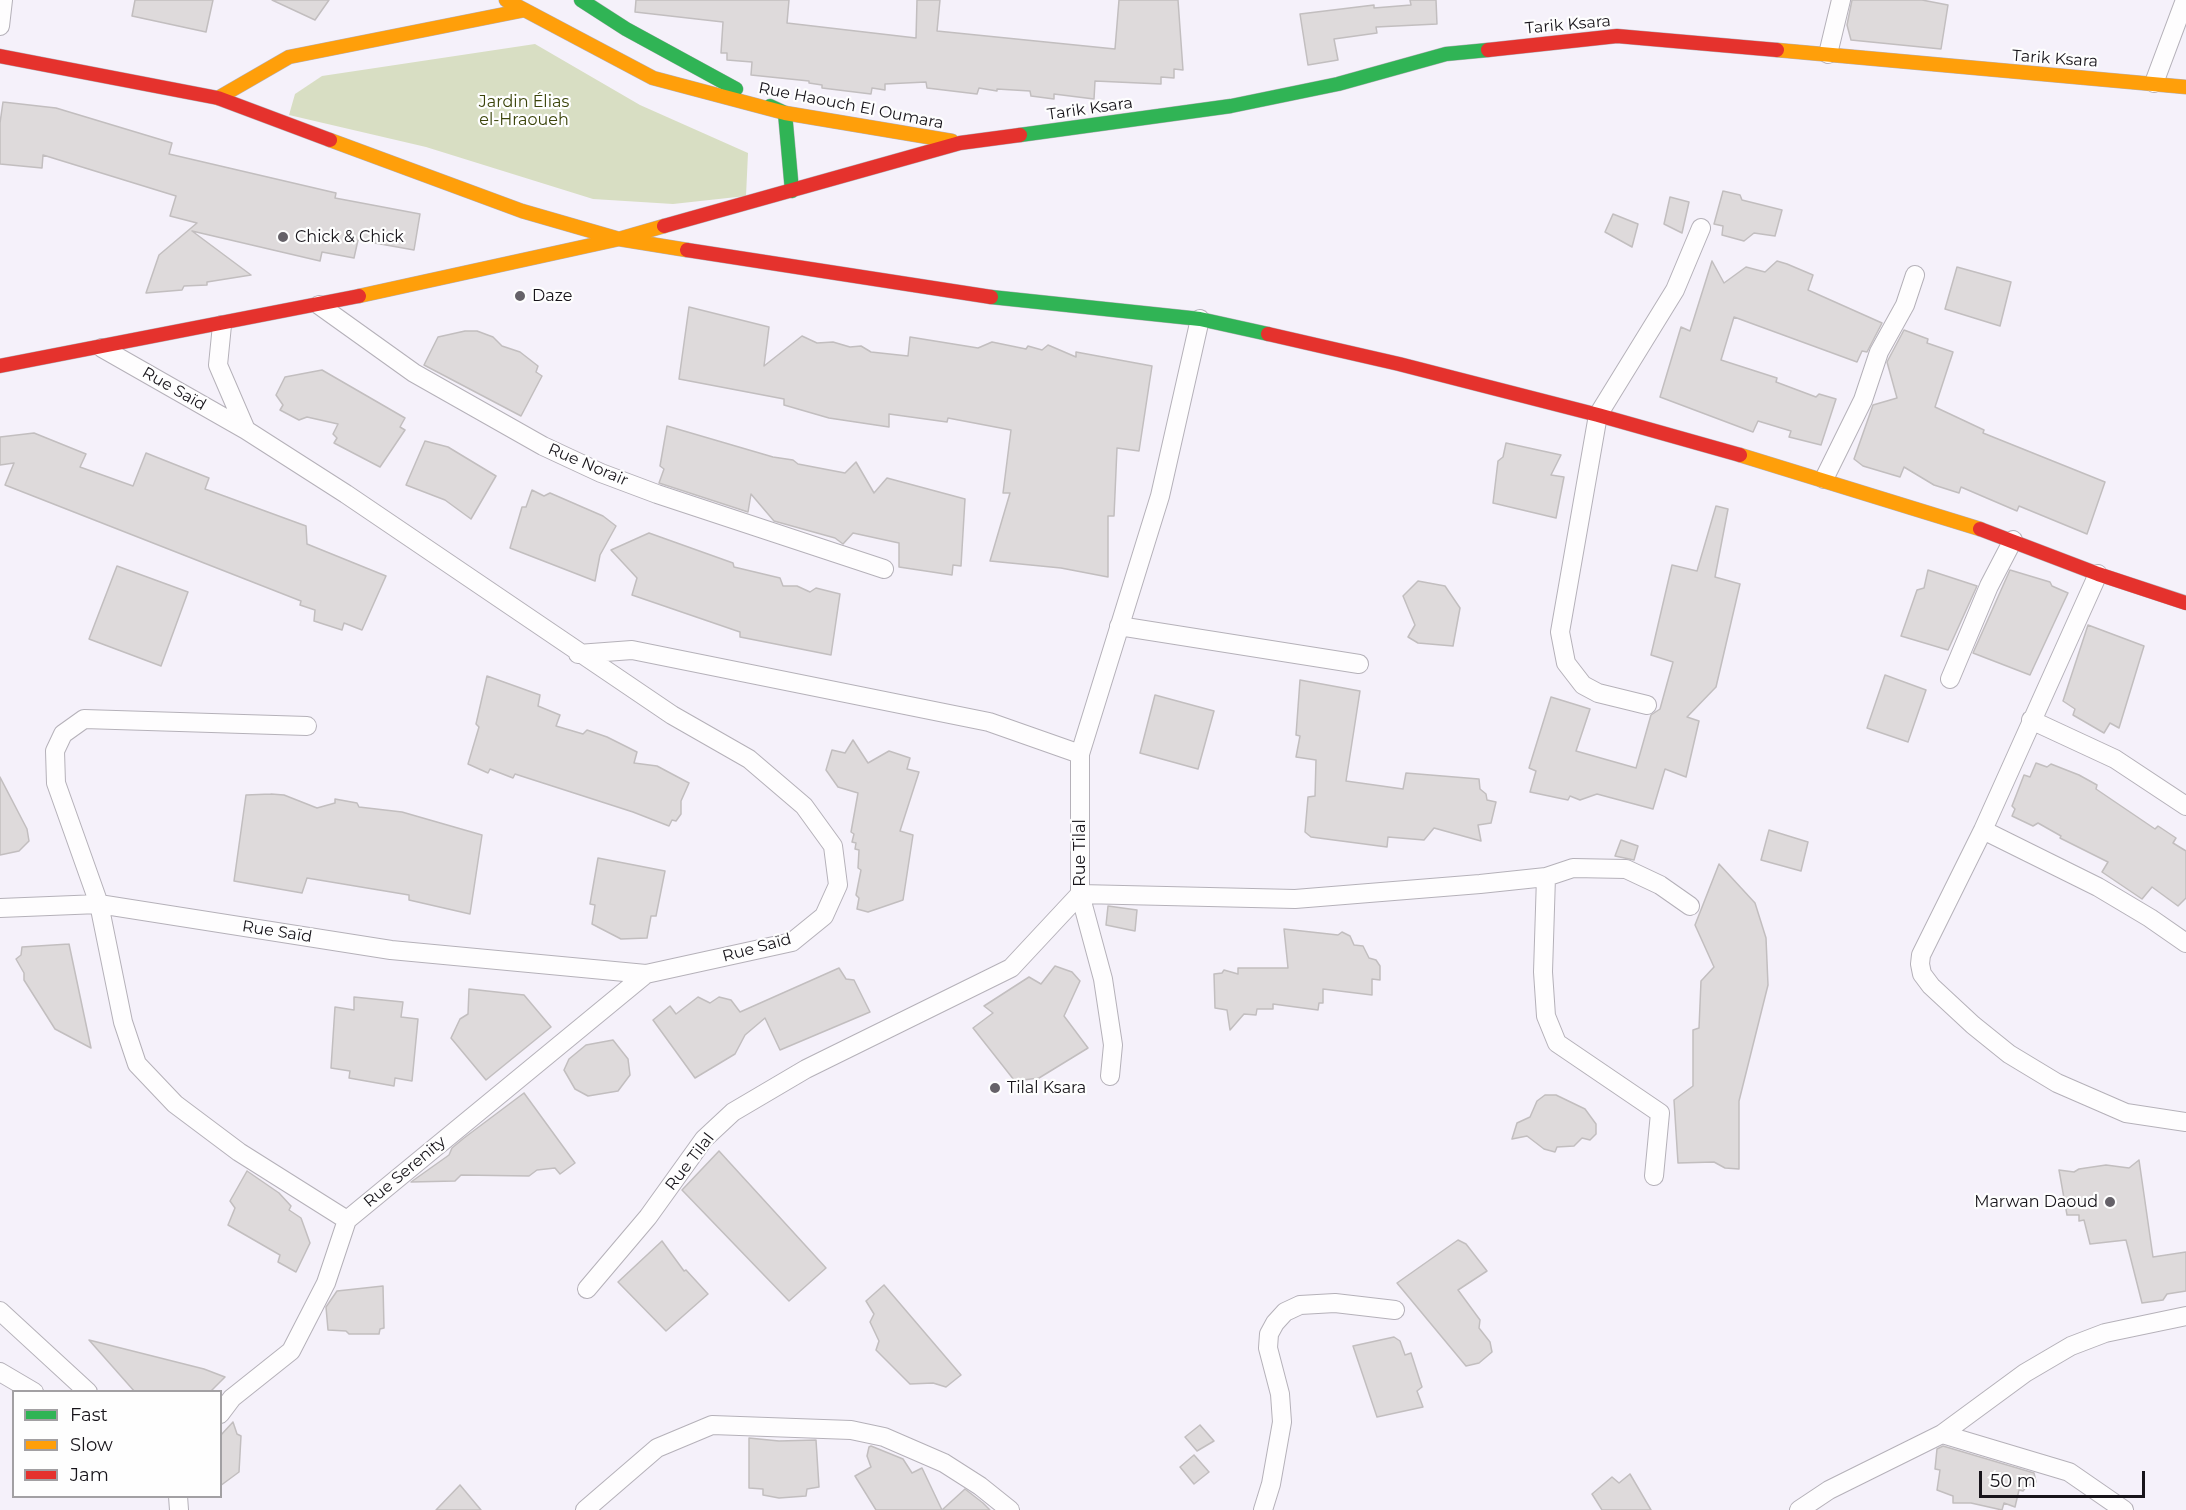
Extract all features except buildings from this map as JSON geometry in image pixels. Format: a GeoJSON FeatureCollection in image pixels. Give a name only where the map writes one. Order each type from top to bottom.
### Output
{"type":"FeatureCollection","features":[{"type":"Feature","properties":{"kind":"street"},"geometry":{"type":"LineString","coordinates":[[0,26],[3,0]]}},
{"type":"Feature","properties":{"kind":"street","name":"Rue Haouch El Oumara"},"geometry":{"type":"LineString","coordinates":[[506,0],[653,78],[785,113],[960,143]]}},
{"type":"Feature","properties":{"kind":"street"},"geometry":{"type":"LineString","coordinates":[[581,0],[706,73],[785,113],[792,191]]}},
{"type":"Feature","properties":{"kind":"street"},"geometry":{"type":"LineString","coordinates":[[1828,54],[1841,0]]}},
{"type":"Feature","properties":{"kind":"street"},"geometry":{"type":"LineString","coordinates":[[2154,83],[2186,0]]}},
{"type":"Feature","properties":{"kind":"street"},"geometry":{"type":"LineString","coordinates":[[218,98],[289,57],[525,10]]}},
{"type":"Feature","properties":{"kind":"street","name":"Tarik Ksara"},"geometry":{"type":"LineString","coordinates":[[960,143],[1231,106],[1338,84],[1446,54],[1617,36],[2186,87]]}},
{"type":"Feature","properties":{"kind":"street"},"geometry":{"type":"LineString","coordinates":[[0,56],[218,98],[522,211],[619,239],[796,269],[1036,303],[1200,319],[1399,364],[1598,415],[1824,479],[2013,540],[2098,574],[2186,603]]}},
{"type":"Feature","properties":{"kind":"street"},"geometry":{"type":"LineString","coordinates":[[0,366],[222,325],[619,239],[960,143]]}},
{"type":"Feature","properties":{"kind":"street"},"geometry":{"type":"LineString","coordinates":[[1647,705],[1598,693],[1583,685],[1566,663],[1560,632],[1598,415],[1675,290],[1701,228]]}},
{"type":"Feature","properties":{"kind":"street"},"geometry":{"type":"LineString","coordinates":[[1824,479],[1863,400],[1879,352],[1905,305],[1915,275]]}},
{"type":"Feature","properties":{"kind":"street","name":"Rue Norair"},"geometry":{"type":"LineString","coordinates":[[319,305],[414,373],[543,446],[657,494],[884,569]]}},
{"type":"Feature","properties":{"kind":"street","name":"Rue Tilal"},"geometry":{"type":"LineString","coordinates":[[587,1289],[648,1217],[704,1139],[733,1113],[806,1069],[1011,968],[1080,894],[1080,754],[1161,496],[1200,319]]}},
{"type":"Feature","properties":{"kind":"street","name":"Rue Saïd"},"geometry":{"type":"LineString","coordinates":[[222,325],[218,365],[246,430]]}},
{"type":"Feature","properties":{"kind":"street","name":"Rue Saïd"},"geometry":{"type":"LineString","coordinates":[[0,908],[99,904],[391,950],[646,974],[792,942],[824,916],[838,885],[833,846],[804,806],[749,759],[672,715],[578,654],[346,494],[246,430],[102,348]]}},
{"type":"Feature","properties":{"kind":"street"},"geometry":{"type":"LineString","coordinates":[[1950,679],[1989,586],[2013,540]]}},
{"type":"Feature","properties":{"kind":"street"},"geometry":{"type":"LineString","coordinates":[[2098,574],[1983,830],[1921,955],[1922,974],[1931,986],[1973,1025],[2009,1054],[2057,1083],[2126,1113],[2186,1122]]}},
{"type":"Feature","properties":{"kind":"street"},"geometry":{"type":"LineString","coordinates":[[1119,626],[1359,664]]}},
{"type":"Feature","properties":{"kind":"street"},"geometry":{"type":"LineString","coordinates":[[578,654],[632,650],[988,722],[1080,754]]}},
{"type":"Feature","properties":{"kind":"street"},"geometry":{"type":"LineString","coordinates":[[307,726],[84,719],[63,734],[55,751],[56,783],[99,904],[123,1022],[137,1064],[175,1104],[239,1152],[347,1220]]}},
{"type":"Feature","properties":{"kind":"street"},"geometry":{"type":"LineString","coordinates":[[2031,720],[2115,759],[2186,806]]}},
{"type":"Feature","properties":{"kind":"street"},"geometry":{"type":"LineString","coordinates":[[1983,830],[2098,887],[2186,943]]}},
{"type":"Feature","properties":{"kind":"street"},"geometry":{"type":"LineString","coordinates":[[1110,1076],[1113,1046],[1103,980],[1080,894],[1296,899],[1545,877],[1573,868],[1626,869],[1660,885],[1690,906]]}},
{"type":"Feature","properties":{"kind":"street"},"geometry":{"type":"LineString","coordinates":[[1545,877],[1543,972],[1546,1016],[1557,1043],[1660,1113],[1654,1176]]}},
{"type":"Feature","properties":{"kind":"street","name":"Rue Serenity"},"geometry":{"type":"LineString","coordinates":[[222,1411],[231,1398],[291,1351],[326,1283],[347,1220],[646,974]]}},
{"type":"Feature","properties":{"kind":"street"},"geometry":{"type":"LineString","coordinates":[[1263,1510],[1271,1484],[1282,1422],[1280,1394],[1268,1348],[1269,1334],[1275,1323],[1285,1312],[1299,1305],[1335,1303],[1395,1310]]}},
{"type":"Feature","properties":{"kind":"street"},"geometry":{"type":"LineString","coordinates":[[0,1311],[86,1390]]}},
{"type":"Feature","properties":{"kind":"street"},"geometry":{"type":"LineString","coordinates":[[1799,1510],[1829,1490],[1942,1434],[2025,1373],[2070,1346],[2105,1333],[2186,1316]]}},
{"type":"Feature","properties":{"kind":"street"},"geometry":{"type":"LineString","coordinates":[[0,1372],[31,1390]]}},
{"type":"Feature","properties":{"kind":"street"},"geometry":{"type":"LineString","coordinates":[[585,1510],[657,1448],[712,1425],[851,1430],[884,1437],[944,1463],[980,1486],[1010,1510]]}},
{"type":"Feature","properties":{"kind":"street"},"geometry":{"type":"LineString","coordinates":[[1942,1434],[2069,1472],[2124,1510]]}},
{"type":"Feature","properties":{"kind":"green space","name":"Jardin Élias el-Hraoueh"},"geometry":{"type":"Polygon","coordinates":[[[535,44],[640,105],[748,153],[746,196],[673,204],[593,199],[426,147],[289,115],[295,94],[322,76],[535,44]]]}},
{"type":"Feature","properties":{"kind":"traffic: fast"},"geometry":{"type":"LineString","coordinates":[[581,0],[626,29],[736,89]]}},
{"type":"Feature","properties":{"kind":"traffic: fast"},"geometry":{"type":"LineString","coordinates":[[1020,135],[1231,106],[1338,84],[1446,54],[1488,50]]}},
{"type":"Feature","properties":{"kind":"traffic: fast"},"geometry":{"type":"LineString","coordinates":[[770,106],[785,113],[792,191]]}},
{"type":"Feature","properties":{"kind":"traffic: fast"},"geometry":{"type":"LineString","coordinates":[[991,297],[1200,319],[1268,334]]}},
{"type":"Feature","properties":{"kind":"traffic: slow"},"geometry":{"type":"LineString","coordinates":[[506,0],[653,78],[785,113],[952,141]]}},
{"type":"Feature","properties":{"kind":"traffic: slow"},"geometry":{"type":"LineString","coordinates":[[218,98],[289,57],[525,10]]}},
{"type":"Feature","properties":{"kind":"traffic: slow"},"geometry":{"type":"LineString","coordinates":[[1777,50],[2186,87]]}},
{"type":"Feature","properties":{"kind":"traffic: slow"},"geometry":{"type":"LineString","coordinates":[[330,140],[522,211],[619,239],[687,250]]}},
{"type":"Feature","properties":{"kind":"traffic: slow"},"geometry":{"type":"LineString","coordinates":[[359,296],[619,239],[664,226]]}},
{"type":"Feature","properties":{"kind":"traffic: slow"},"geometry":{"type":"LineString","coordinates":[[1740,455],[1980,529]]}},
{"type":"Feature","properties":{"kind":"traffic: jam"},"geometry":{"type":"LineString","coordinates":[[1488,50],[1617,36],[1777,50]]}},
{"type":"Feature","properties":{"kind":"traffic: jam"},"geometry":{"type":"LineString","coordinates":[[0,56],[218,98],[330,140]]}},
{"type":"Feature","properties":{"kind":"traffic: jam"},"geometry":{"type":"LineString","coordinates":[[664,226],[960,143],[1020,135]]}},
{"type":"Feature","properties":{"kind":"traffic: jam"},"geometry":{"type":"LineString","coordinates":[[687,250],[991,297]]}},
{"type":"Feature","properties":{"kind":"traffic: jam"},"geometry":{"type":"LineString","coordinates":[[0,366],[359,296]]}},
{"type":"Feature","properties":{"kind":"traffic: jam"},"geometry":{"type":"LineString","coordinates":[[1268,334],[1399,364],[1598,415],[1740,455]]}},
{"type":"Feature","properties":{"kind":"traffic: jam"},"geometry":{"type":"LineString","coordinates":[[1980,529],[2098,574],[2186,603]]}},
{"type":"Feature","properties":{"kind":"place","name":"Chick & Chick"},"geometry":{"type":"Point","coordinates":[283,237]}},
{"type":"Feature","properties":{"kind":"place","name":"Daze"},"geometry":{"type":"Point","coordinates":[520,296]}},
{"type":"Feature","properties":{"kind":"place","name":"Tilal Ksara"},"geometry":{"type":"Point","coordinates":[995,1088]}},
{"type":"Feature","properties":{"kind":"place","name":"Marwan Daoud"},"geometry":{"type":"Point","coordinates":[2110,1202]}}]}
